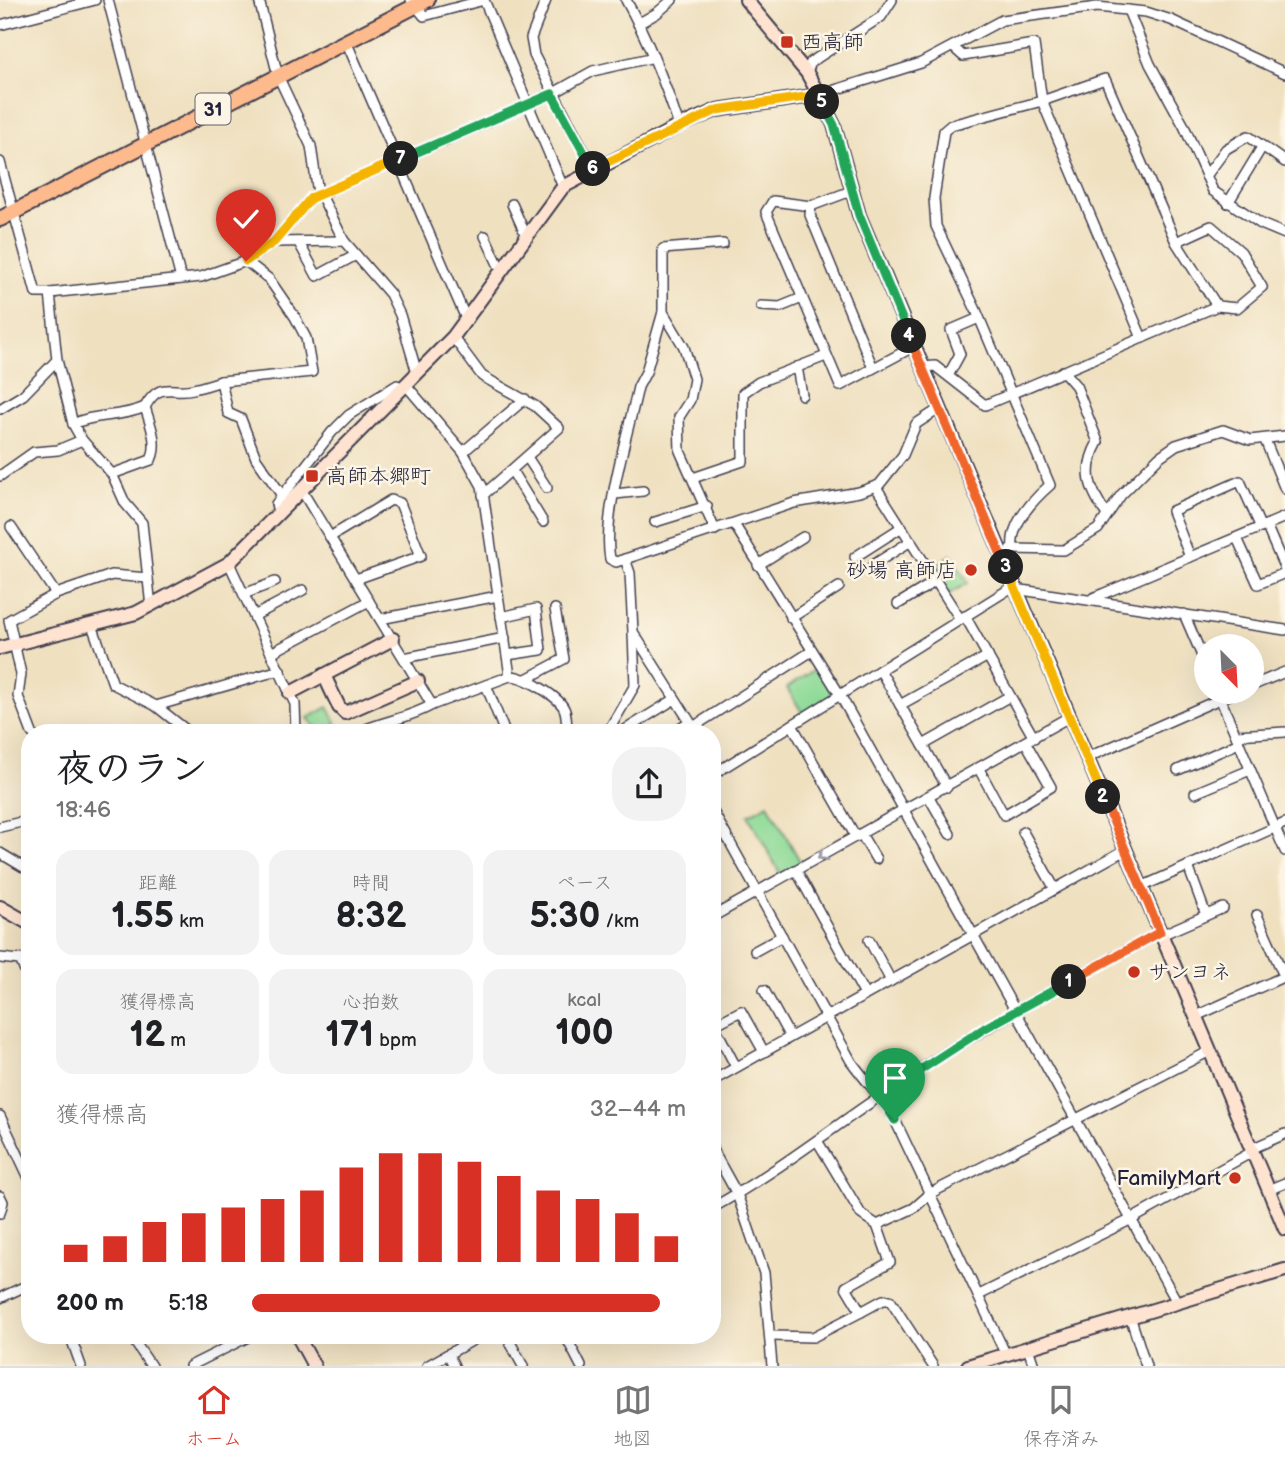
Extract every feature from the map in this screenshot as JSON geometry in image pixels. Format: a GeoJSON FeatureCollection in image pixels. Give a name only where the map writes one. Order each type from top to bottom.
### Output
{"type":"FeatureCollection","features":[{"type":"Feature","properties":{"kind":"main road","name":"31"},"geometry":{"type":"LineString","coordinates":[[7,215],[417,2]]}},
{"type":"Feature","properties":{"kind":"street"},"geometry":{"type":"LineString","coordinates":[[0,25],[95,0]]}},
{"type":"Feature","properties":{"kind":"street"},"geometry":{"type":"LineString","coordinates":[[108,0],[181,279]]}},
{"type":"Feature","properties":{"kind":"street"},"geometry":{"type":"LineString","coordinates":[[259,0],[278,76],[311,146],[317,187],[344,241],[390,294],[400,315],[417,373]]}},
{"type":"Feature","properties":{"kind":"street"},"geometry":{"type":"LineString","coordinates":[[417,2],[424,16],[484,0],[563,187]]}},
{"type":"Feature","properties":{"kind":"street"},"geometry":{"type":"LineString","coordinates":[[546,0],[531,38],[534,55],[594,170]]}},
{"type":"Feature","properties":{"kind":"street"},"geometry":{"type":"LineString","coordinates":[[626,0],[650,58],[662,76],[679,126]]}},
{"type":"Feature","properties":{"kind":"street"},"geometry":{"type":"LineString","coordinates":[[638,24],[672,0]]}},
{"type":"Feature","properties":{"kind":"street"},"geometry":{"type":"LineString","coordinates":[[746,0],[807,73],[834,125],[851,191],[913,347],[1285,1229]]}},
{"type":"Feature","properties":{"kind":"street"},"geometry":{"type":"LineString","coordinates":[[807,73],[811,62],[881,17],[892,0]]}},
{"type":"Feature","properties":{"kind":"street"},"geometry":{"type":"LineString","coordinates":[[0,648],[151,607],[229,563],[453,337],[563,187],[679,126],[729,108],[819,95],[921,63],[1002,20],[1097,8],[1128,10],[1171,20],[1285,73]]}},
{"type":"Feature","properties":{"kind":"street"},"geometry":{"type":"LineString","coordinates":[[1128,10],[1150,64],[1213,191],[1228,203],[1285,234]]}},
{"type":"Feature","properties":{"kind":"street"},"geometry":{"type":"LineString","coordinates":[[346,41],[467,321]]}},
{"type":"Feature","properties":{"kind":"street"},"geometry":{"type":"LineString","coordinates":[[953,47],[963,56],[1034,44],[1042,101],[1142,338]]}},
{"type":"Feature","properties":{"kind":"street"},"geometry":{"type":"LineString","coordinates":[[0,162],[7,215],[36,293],[201,277],[246,261],[274,242],[311,198],[552,94],[593,71],[650,58]]}},
{"type":"Feature","properties":{"kind":"street"},"geometry":{"type":"LineString","coordinates":[[1013,547],[1013,535],[1019,523],[1034,499],[1050,485],[979,318],[936,226],[933,198],[944,131],[951,125],[1042,101],[1105,79],[1176,243],[1217,306]]}},
{"type":"Feature","properties":{"kind":"street"},"geometry":{"type":"LineString","coordinates":[[1206,176],[1226,149],[1248,136],[1285,162]]}},
{"type":"Feature","properties":{"kind":"street"},"geometry":{"type":"LineString","coordinates":[[1228,203],[1262,147]]}},
{"type":"Feature","properties":{"kind":"street"},"geometry":{"type":"LineString","coordinates":[[851,191],[811,206],[773,201],[766,212],[840,386],[913,347]]}},
{"type":"Feature","properties":{"kind":"street"},"geometry":{"type":"LineString","coordinates":[[512,204],[527,238]]}},
{"type":"Feature","properties":{"kind":"street"},"geometry":{"type":"LineString","coordinates":[[811,206],[810,215],[873,368]]}},
{"type":"Feature","properties":{"kind":"street"},"geometry":{"type":"LineString","coordinates":[[922,367],[935,366],[949,374],[985,405],[1217,306],[1237,308],[1262,287],[1241,252],[1211,226],[1176,243]]}},
{"type":"Feature","properties":{"kind":"street"},"geometry":{"type":"LineString","coordinates":[[485,236],[498,264],[504,269]]}},
{"type":"Feature","properties":{"kind":"street"},"geometry":{"type":"LineString","coordinates":[[274,242],[344,241]]}},
{"type":"Feature","properties":{"kind":"street"},"geometry":{"type":"LineString","coordinates":[[299,243],[317,276],[356,255]]}},
{"type":"Feature","properties":{"kind":"street"},"geometry":{"type":"LineString","coordinates":[[723,244],[663,249],[663,312],[646,372],[638,387],[615,494],[607,541],[610,559],[616,562],[794,503],[876,487],[887,478],[903,455],[916,424],[939,409]]}},
{"type":"Feature","properties":{"kind":"street"},"geometry":{"type":"LineString","coordinates":[[112,474],[151,460],[155,452],[145,407],[149,398],[162,389],[193,389],[221,381],[312,372],[306,338],[295,317],[269,279],[246,261]]}},
{"type":"Feature","properties":{"kind":"street"},"geometry":{"type":"LineString","coordinates":[[50,293],[57,360],[73,424],[82,440],[112,474],[125,503],[142,523],[151,607]]}},
{"type":"Feature","properties":{"kind":"street"},"geometry":{"type":"LineString","coordinates":[[761,306],[780,307],[802,298]]}},
{"type":"Feature","properties":{"kind":"street"},"geometry":{"type":"LineString","coordinates":[[663,312],[684,347],[694,379],[690,400],[679,418],[680,451],[715,530]]}},
{"type":"Feature","properties":{"kind":"street"},"geometry":{"type":"LineString","coordinates":[[949,374],[960,354],[951,330],[979,318]]}},
{"type":"Feature","properties":{"kind":"street"},"geometry":{"type":"LineString","coordinates":[[453,337],[482,376],[525,399],[559,428],[483,495]]}},
{"type":"Feature","properties":{"kind":"street"},"geometry":{"type":"LineString","coordinates":[[693,478],[743,461],[743,393],[759,382],[825,356]]}},
{"type":"Feature","properties":{"kind":"street"},"geometry":{"type":"LineString","coordinates":[[0,409],[23,395],[57,360]]}},
{"type":"Feature","properties":{"kind":"street"},"geometry":{"type":"LineString","coordinates":[[797,367],[802,395]]}},
{"type":"Feature","properties":{"kind":"street"},"geometry":{"type":"LineString","coordinates":[[1063,371],[1076,386],[1098,442],[1089,463],[1089,489],[1107,516]]}},
{"type":"Feature","properties":{"kind":"street"},"geometry":{"type":"LineString","coordinates":[[221,381],[228,413],[241,419],[256,458],[281,494]]}},
{"type":"Feature","properties":{"kind":"street"},"geometry":{"type":"LineString","coordinates":[[279,514],[276,504],[281,494],[300,475],[332,432],[349,415],[397,385],[405,386],[463,452],[483,495],[510,676]]}},
{"type":"Feature","properties":{"kind":"street"},"geometry":{"type":"LineString","coordinates":[[463,452],[525,399]]}},
{"type":"Feature","properties":{"kind":"street"},"geometry":{"type":"LineString","coordinates":[[73,424],[84,419],[130,414],[145,407]]}},
{"type":"Feature","properties":{"kind":"street"},"geometry":{"type":"LineString","coordinates":[[1001,555],[1013,547],[1064,550],[1098,528],[1121,495],[1159,457],[1176,445],[1223,430],[1250,440],[1285,436]]}},
{"type":"Feature","properties":{"kind":"street"},"geometry":{"type":"LineString","coordinates":[[0,475],[34,452],[58,450],[82,440]]}},
{"type":"Feature","properties":{"kind":"street"},"geometry":{"type":"LineString","coordinates":[[1265,440],[1285,489]]}},
{"type":"Feature","properties":{"kind":"street"},"geometry":{"type":"LineString","coordinates":[[527,457],[547,488]]}},
{"type":"Feature","properties":{"kind":"street"},"geometry":{"type":"LineString","coordinates":[[512,471],[543,522]]}},
{"type":"Feature","properties":{"kind":"street"},"geometry":{"type":"LineString","coordinates":[[1190,557],[1172,511],[1241,481],[1285,571],[1258,584],[1237,538]]}},
{"type":"Feature","properties":{"kind":"street"},"geometry":{"type":"LineString","coordinates":[[876,487],[988,656],[1010,696],[1051,787],[1004,815],[979,769]]}},
{"type":"Feature","properties":{"kind":"street"},"geometry":{"type":"LineString","coordinates":[[302,491],[432,705]]}},
{"type":"Feature","properties":{"kind":"street"},"geometry":{"type":"LineString","coordinates":[[615,494],[643,491]]}},
{"type":"Feature","properties":{"kind":"street"},"geometry":{"type":"LineString","coordinates":[[330,537],[391,500],[400,503],[421,556],[356,579]]}},
{"type":"Feature","properties":{"kind":"street"},"geometry":{"type":"LineString","coordinates":[[655,522],[706,506]]}},
{"type":"Feature","properties":{"kind":"street"},"geometry":{"type":"LineString","coordinates":[[1091,598],[1285,517]]}},
{"type":"Feature","properties":{"kind":"street"},"geometry":{"type":"LineString","coordinates":[[734,524],[840,695],[1177,1302]]}},
{"type":"Feature","properties":{"kind":"street"},"geometry":{"type":"LineString","coordinates":[[11,527],[57,594]]}},
{"type":"Feature","properties":{"kind":"street"},"geometry":{"type":"LineString","coordinates":[[855,557],[902,527]]}},
{"type":"Feature","properties":{"kind":"street"},"geometry":{"type":"LineString","coordinates":[[758,565],[803,537]]}},
{"type":"Feature","properties":{"kind":"street"},"geometry":{"type":"LineString","coordinates":[[873,565],[911,541]]}},
{"type":"Feature","properties":{"kind":"street"},"geometry":{"type":"LineString","coordinates":[[618,724],[635,685],[630,573],[625,559]]}},
{"type":"Feature","properties":{"kind":"street"},"geometry":{"type":"LineString","coordinates":[[229,563],[280,670],[298,715],[297,724]]}},
{"type":"Feature","properties":{"kind":"street"},"geometry":{"type":"LineString","coordinates":[[29,724],[18,696],[21,674],[15,645],[4,621],[57,594],[112,575],[148,578]]}},
{"type":"Feature","properties":{"kind":"street"},"geometry":{"type":"LineString","coordinates":[[898,604],[936,581]]}},
{"type":"Feature","properties":{"kind":"street"},"geometry":{"type":"LineString","coordinates":[[244,594],[275,582]]}},
{"type":"Feature","properties":{"kind":"street"},"geometry":{"type":"LineString","coordinates":[[791,618],[839,587]]}},
{"type":"Feature","properties":{"kind":"street"},"geometry":{"type":"LineString","coordinates":[[721,770],[1014,588],[1285,630]]}},
{"type":"Feature","properties":{"kind":"street"},"geometry":{"type":"LineString","coordinates":[[254,616],[303,590]]}},
{"type":"Feature","properties":{"kind":"street"},"geometry":{"type":"LineString","coordinates":[[380,619],[498,596]]}},
{"type":"Feature","properties":{"kind":"street"},"geometry":{"type":"LineString","coordinates":[[271,653],[369,601]]}},
{"type":"Feature","properties":{"kind":"street"},"geometry":{"type":"LineString","coordinates":[[501,617],[536,609],[541,650],[507,655]]}},
{"type":"Feature","properties":{"kind":"street"},"geometry":{"type":"LineString","coordinates":[[526,679],[564,659],[555,609]]}},
{"type":"Feature","properties":{"kind":"street"},"geometry":{"type":"LineString","coordinates":[[1184,614],[1194,637]]}},
{"type":"Feature","properties":{"kind":"street"},"geometry":{"type":"LineString","coordinates":[[92,625],[113,684],[156,706],[179,724]]}},
{"type":"Feature","properties":{"kind":"street"},"geometry":{"type":"LineString","coordinates":[[633,632],[691,724]]}},
{"type":"Feature","properties":{"kind":"street"},"geometry":{"type":"LineString","coordinates":[[404,658],[505,638]]}},
{"type":"Feature","properties":{"kind":"street"},"geometry":{"type":"LineString","coordinates":[[289,693],[393,639]]}},
{"type":"Feature","properties":{"kind":"street"},"geometry":{"type":"LineString","coordinates":[[698,724],[812,651]]}},
{"type":"Feature","properties":{"kind":"street"},"geometry":{"type":"LineString","coordinates":[[900,705],[988,656]]}},
{"type":"Feature","properties":{"kind":"street"},"geometry":{"type":"LineString","coordinates":[[156,706],[280,670]]}},
{"type":"Feature","properties":{"kind":"street"},"geometry":{"type":"LineString","coordinates":[[880,670],[947,787]]}},
{"type":"Feature","properties":{"kind":"street"},"geometry":{"type":"LineString","coordinates":[[1264,681],[1285,672]]}},
{"type":"Feature","properties":{"kind":"street"},"geometry":{"type":"LineString","coordinates":[[324,675],[339,707],[345,713],[418,681]]}},
{"type":"Feature","properties":{"kind":"street"},"geometry":{"type":"LineString","coordinates":[[374,724],[413,716],[432,705],[510,676],[526,679],[560,702],[565,709],[567,724]]}},
{"type":"Feature","properties":{"kind":"street"},"geometry":{"type":"LineString","coordinates":[[486,685],[501,724]]}},
{"type":"Feature","properties":{"kind":"street"},"geometry":{"type":"LineString","coordinates":[[923,745],[1010,696]]}},
{"type":"Feature","properties":{"kind":"street"},"geometry":{"type":"LineString","coordinates":[[629,724],[675,699]]}},
{"type":"Feature","properties":{"kind":"street"},"geometry":{"type":"LineString","coordinates":[[1086,758],[1200,704]]}},
{"type":"Feature","properties":{"kind":"street"},"geometry":{"type":"LineString","coordinates":[[1223,704],[1285,851]]}},
{"type":"Feature","properties":{"kind":"street"},"geometry":{"type":"LineString","coordinates":[[721,912],[1069,717]]}},
{"type":"Feature","properties":{"kind":"street"},"geometry":{"type":"LineString","coordinates":[[792,725],[876,859]]}},
{"type":"Feature","properties":{"kind":"street"},"geometry":{"type":"LineString","coordinates":[[1178,770],[1238,739],[1285,732]]}},
{"type":"Feature","properties":{"kind":"street"},"geometry":{"type":"LineString","coordinates":[[1195,793],[1250,769]]}},
{"type":"Feature","properties":{"kind":"street"},"geometry":{"type":"LineString","coordinates":[[929,797],[950,834]]}},
{"type":"Feature","properties":{"kind":"street"},"geometry":{"type":"LineString","coordinates":[[0,827],[21,822]]}},
{"type":"Feature","properties":{"kind":"street"},"geometry":{"type":"LineString","coordinates":[[1140,887],[1285,823]]}},
{"type":"Feature","properties":{"kind":"street"},"geometry":{"type":"LineString","coordinates":[[721,826],[851,1061],[875,1094],[880,1096],[931,1193],[1006,1354]]}},
{"type":"Feature","properties":{"kind":"street"},"geometry":{"type":"LineString","coordinates":[[1023,832],[1055,889]]}},
{"type":"Feature","properties":{"kind":"street"},"geometry":{"type":"LineString","coordinates":[[721,1076],[1125,850]]}},
{"type":"Feature","properties":{"kind":"street"},"geometry":{"type":"LineString","coordinates":[[0,853],[21,866]]}},
{"type":"Feature","properties":{"kind":"street"},"geometry":{"type":"LineString","coordinates":[[1188,866],[1206,915]]}},
{"type":"Feature","properties":{"kind":"street"},"geometry":{"type":"LineString","coordinates":[[796,870],[865,995]]}},
{"type":"Feature","properties":{"kind":"street"},"geometry":{"type":"LineString","coordinates":[[0,907],[21,919]]}},
{"type":"Feature","properties":{"kind":"street"},"geometry":{"type":"LineString","coordinates":[[721,1203],[818,1142],[880,1096],[1016,1011],[1161,933],[1223,908]]}},
{"type":"Feature","properties":{"kind":"street"},"geometry":{"type":"LineString","coordinates":[[1196,1016],[1285,976],[1257,915]]}},
{"type":"Feature","properties":{"kind":"street"},"geometry":{"type":"LineString","coordinates":[[755,951],[782,936]]}},
{"type":"Feature","properties":{"kind":"street"},"geometry":{"type":"LineString","coordinates":[[869,940],[891,981]]}},
{"type":"Feature","properties":{"kind":"street"},"geometry":{"type":"LineString","coordinates":[[0,958],[21,960]]}},
{"type":"Feature","properties":{"kind":"street"},"geometry":{"type":"LineString","coordinates":[[764,990],[790,1037]]}},
{"type":"Feature","properties":{"kind":"street"},"geometry":{"type":"LineString","coordinates":[[721,1022],[741,1011],[764,1052]]}},
{"type":"Feature","properties":{"kind":"street"},"geometry":{"type":"LineString","coordinates":[[721,1036],[737,1067]]}},
{"type":"Feature","properties":{"kind":"street"},"geometry":{"type":"LineString","coordinates":[[877,1225],[914,1208],[931,1193],[1210,1051]]}},
{"type":"Feature","properties":{"kind":"street"},"geometry":{"type":"LineString","coordinates":[[0,1116],[21,1164]]}},
{"type":"Feature","properties":{"kind":"street"},"geometry":{"type":"LineString","coordinates":[[979,1295],[1132,1220],[1251,1150],[1285,1134]]}},
{"type":"Feature","properties":{"kind":"street"},"geometry":{"type":"LineString","coordinates":[[818,1142],[860,1213],[877,1225],[890,1262],[846,1287],[862,1312]]}},
{"type":"Feature","properties":{"kind":"street"},"geometry":{"type":"LineString","coordinates":[[721,1165],[737,1194],[764,1273],[772,1366]]}},
{"type":"Feature","properties":{"kind":"street"},"geometry":{"type":"LineString","coordinates":[[1268,1190],[1285,1183]]}},
{"type":"Feature","properties":{"kind":"street"},"geometry":{"type":"LineString","coordinates":[[0,1196],[3,1202],[0,1213]]}},
{"type":"Feature","properties":{"kind":"street"},"geometry":{"type":"LineString","coordinates":[[968,1366],[992,1363],[1006,1354],[1285,1269]]}},
{"type":"Feature","properties":{"kind":"street"},"geometry":{"type":"LineString","coordinates":[[0,1298],[21,1288]]}},
{"type":"Feature","properties":{"kind":"street"},"geometry":{"type":"LineString","coordinates":[[771,1336],[813,1337],[883,1300],[890,1300],[933,1366]]}},
{"type":"Feature","properties":{"kind":"street"},"geometry":{"type":"LineString","coordinates":[[1130,1316],[1146,1366]]}},
{"type":"Feature","properties":{"kind":"street"},"geometry":{"type":"LineString","coordinates":[[73,1344],[80,1366]]}},
{"type":"Feature","properties":{"kind":"street"},"geometry":{"type":"LineString","coordinates":[[136,1344],[150,1366]]}},
{"type":"Feature","properties":{"kind":"street"},"geometry":{"type":"LineString","coordinates":[[190,1366],[234,1344]]}},
{"type":"Feature","properties":{"kind":"street"},"geometry":{"type":"LineString","coordinates":[[302,1344],[314,1366]]}},
{"type":"Feature","properties":{"kind":"street"},"geometry":{"type":"LineString","coordinates":[[426,1366],[466,1344]]}},
{"type":"Feature","properties":{"kind":"street"},"geometry":{"type":"LineString","coordinates":[[511,1344],[523,1366]]}},
{"type":"Feature","properties":{"kind":"street"},"geometry":{"type":"LineString","coordinates":[[570,1344],[582,1366]]}},
{"type":"Feature","properties":{"kind":"street"},"geometry":{"type":"LineString","coordinates":[[1028,1348],[1034,1366]]}},
{"type":"Feature","properties":{"kind":"street"},"geometry":{"type":"LineString","coordinates":[[448,1354],[454,1366]]}},
{"type":"Feature","properties":{"kind":"green space"},"geometry":{"type":"Polygon","coordinates":[[[951,555],[968,583],[949,594],[932,567],[951,555]]]}},
{"type":"Feature","properties":{"kind":"green space"},"geometry":{"type":"Polygon","coordinates":[[[818,667],[834,695],[803,714],[787,688],[818,667]]]}},
{"type":"Feature","properties":{"kind":"green space"},"geometry":{"type":"Polygon","coordinates":[[[328,707],[337,724],[313,724],[308,718],[328,707]]]}},
{"type":"Feature","properties":{"kind":"green space"},"geometry":{"type":"Polygon","coordinates":[[[768,804],[801,863],[781,875],[748,815],[768,804]]]}},
{"type":"Feature","properties":{"kind":"place","name":"西高師"},"geometry":{"type":"Point","coordinates":[787,42]}},
{"type":"Feature","properties":{"kind":"place","name":"高師本郷町"},"geometry":{"type":"Point","coordinates":[312,476]}},
{"type":"Feature","properties":{"kind":"place","name":"砂場 高師店"},"geometry":{"type":"Point","coordinates":[971,570]}},
{"type":"Feature","properties":{"kind":"place","name":"サンヨネ"},"geometry":{"type":"Point","coordinates":[1134,972]}},
{"type":"Feature","properties":{"kind":"place","name":"FamilyMart"},"geometry":{"type":"Point","coordinates":[1235,1178]}},
{"type":"Feature","properties":{"kind":"route"},"geometry":{"type":"LineString","coordinates":[[246,261],[259,255],[274,242],[311,198],[552,94],[594,170],[679,126],[717,110],[819,95],[834,125],[859,215],[1160,932],[985,1028],[880,1096],[895,1120]]}}]}
